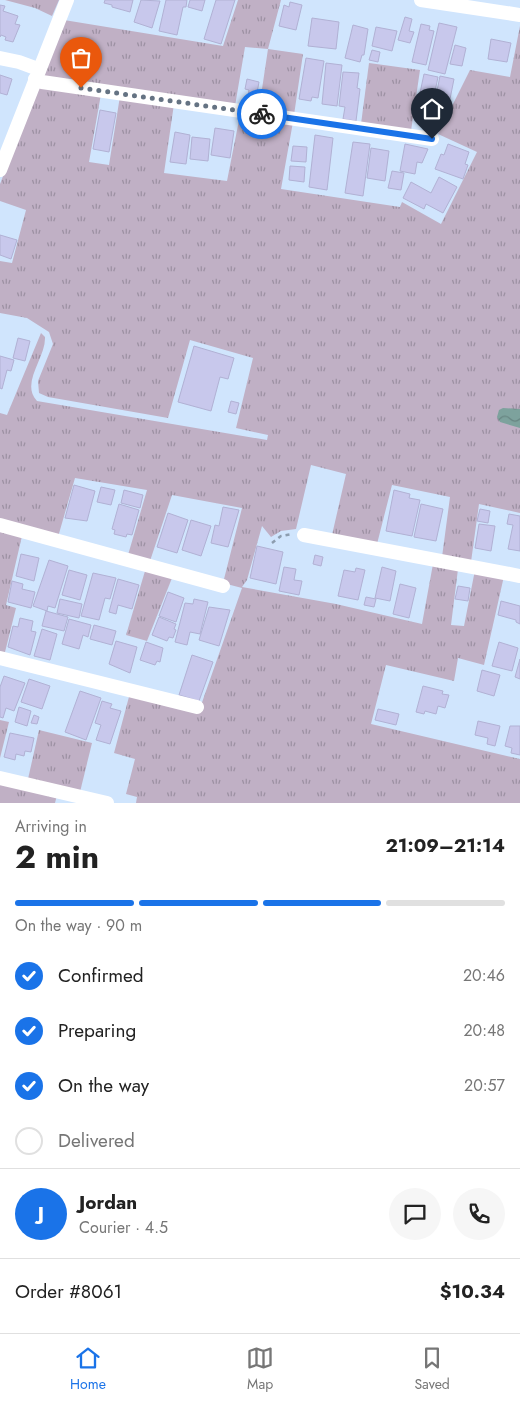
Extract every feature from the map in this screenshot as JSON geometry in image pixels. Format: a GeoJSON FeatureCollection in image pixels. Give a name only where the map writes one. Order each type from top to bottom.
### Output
{"type":"FeatureCollection","features":[{"type":"Feature","properties":{"kind":"street"},"geometry":{"type":"LineString","coordinates":[[0,170],[67,0]]}},
{"type":"Feature","properties":{"kind":"street"},"geometry":{"type":"LineString","coordinates":[[421,0],[520,15]]}},
{"type":"Feature","properties":{"kind":"street"},"geometry":{"type":"LineString","coordinates":[[0,58],[19,62],[37,74],[42,82],[432,139]]}},
{"type":"Feature","properties":{"kind":"street"},"geometry":{"type":"LineString","coordinates":[[0,525],[223,586]]}},
{"type":"Feature","properties":{"kind":"street"},"geometry":{"type":"LineString","coordinates":[[304,535],[520,576]]}},
{"type":"Feature","properties":{"kind":"street"},"geometry":{"type":"LineString","coordinates":[[0,658],[197,707]]}},
{"type":"Feature","properties":{"kind":"street"},"geometry":{"type":"LineString","coordinates":[[0,778],[107,803]]}},
{"type":"Feature","properties":{"kind":"path"},"geometry":{"type":"LineString","coordinates":[[272,543],[281,536],[304,535]]}},
{"type":"Feature","properties":{"kind":"green space"},"geometry":{"type":"Polygon","coordinates":[[[5,0],[59,0],[52,16],[35,8],[5,0]]]}},
{"type":"Feature","properties":{"kind":"green space"},"geometry":{"type":"Polygon","coordinates":[[[238,0],[281,0],[268,49],[245,47],[235,106],[43,76],[64,20],[223,46],[238,0]]]}},
{"type":"Feature","properties":{"kind":"green space"},"geometry":{"type":"Polygon","coordinates":[[[520,26],[520,513],[479,504],[471,562],[442,557],[450,497],[392,485],[377,544],[332,535],[346,474],[311,465],[296,529],[281,531],[271,537],[262,526],[247,580],[242,587],[336,604],[422,624],[433,564],[458,569],[451,625],[464,626],[475,570],[504,576],[484,665],[458,658],[454,681],[386,665],[371,724],[520,759],[520,803],[136,803],[137,797],[126,794],[135,759],[114,753],[130,693],[199,711],[242,588],[223,583],[242,508],[172,495],[150,561],[128,555],[147,490],[75,478],[58,537],[0,520],[0,413],[7,415],[41,333],[45,337],[44,345],[31,386],[37,401],[267,440],[268,435],[236,428],[253,358],[190,340],[168,418],[48,397],[39,393],[38,381],[53,344],[49,332],[27,318],[0,313],[0,261],[12,263],[26,210],[0,201],[0,184],[36,91],[40,87],[101,94],[89,162],[109,165],[120,96],[174,104],[164,173],[227,181],[240,115],[293,122],[281,189],[400,207],[402,202],[441,224],[477,152],[438,134],[470,70],[510,77],[520,26]]]}},
{"type":"Feature","properties":{"kind":"green space"},"geometry":{"type":"Polygon","coordinates":[[[268,49],[303,54],[294,115],[259,109],[268,49]]]}},
{"type":"Feature","properties":{"kind":"green space"},"geometry":{"type":"Polygon","coordinates":[[[369,63],[420,70],[411,131],[361,124],[369,63]]]}},
{"type":"Feature","properties":{"kind":"green space"},"geometry":{"type":"Polygon","coordinates":[[[0,529],[22,536],[6,605],[16,608],[4,656],[0,655],[0,529]]]}},
{"type":"Feature","properties":{"kind":"green space"},"geometry":{"type":"Polygon","coordinates":[[[145,571],[172,578],[147,641],[126,635],[145,571]]]}},
{"type":"Feature","properties":{"kind":"green space"},"geometry":{"type":"Polygon","coordinates":[[[0,720],[9,722],[0,758],[0,720]]]}},
{"type":"Feature","properties":{"kind":"green space"},"geometry":{"type":"Polygon","coordinates":[[[39,730],[92,743],[80,792],[28,779],[39,730]]]}},
{"type":"Feature","properties":{"kind":"green space"},"geometry":{"type":"Polygon","coordinates":[[[0,782],[57,795],[55,803],[0,803],[0,782]]]}},
{"type":"Feature","properties":{"kind":"water"},"geometry":{"type":"Polygon","coordinates":[[[503,408],[520,409],[520,428],[500,422],[497,417],[499,410],[503,408]]]}},
{"type":"Feature","properties":{"kind":"building"},"geometry":{"type":"Polygon","coordinates":[[[105,0],[133,0],[130,12],[112,7],[112,5],[104,3],[105,0]]]}},
{"type":"Feature","properties":{"kind":"building"},"geometry":{"type":"Polygon","coordinates":[[[141,0],[160,1],[152,28],[134,22],[141,0]]]}},
{"type":"Feature","properties":{"kind":"building"},"geometry":{"type":"Polygon","coordinates":[[[166,0],[187,0],[186,7],[183,7],[177,35],[159,31],[166,0]]]}},
{"type":"Feature","properties":{"kind":"building"},"geometry":{"type":"Polygon","coordinates":[[[190,0],[205,0],[202,11],[188,7],[190,0]]]}},
{"type":"Feature","properties":{"kind":"building"},"geometry":{"type":"Polygon","coordinates":[[[216,0],[235,0],[221,44],[204,39],[216,0]]]}},
{"type":"Feature","properties":{"kind":"building"},"geometry":{"type":"Polygon","coordinates":[[[290,2],[302,5],[296,30],[279,26],[284,5],[289,7],[290,2]]]}},
{"type":"Feature","properties":{"kind":"building"},"geometry":{"type":"Polygon","coordinates":[[[0,5],[5,6],[3,11],[18,16],[15,24],[20,25],[13,42],[5,40],[6,37],[1,35],[0,37],[0,5]]]}},
{"type":"Feature","properties":{"kind":"building"},"geometry":{"type":"Polygon","coordinates":[[[405,17],[412,19],[409,31],[414,32],[410,43],[398,40],[405,17]]]}},
{"type":"Feature","properties":{"kind":"building"},"geometry":{"type":"Polygon","coordinates":[[[312,18],[339,22],[336,49],[308,46],[312,18]]]}},
{"type":"Feature","properties":{"kind":"building"},"geometry":{"type":"Polygon","coordinates":[[[439,23],[457,27],[445,74],[428,70],[439,23]]]}},
{"type":"Feature","properties":{"kind":"building"},"geometry":{"type":"Polygon","coordinates":[[[421,24],[430,26],[429,30],[434,31],[426,65],[412,62],[421,24]]]}},
{"type":"Feature","properties":{"kind":"building"},"geometry":{"type":"Polygon","coordinates":[[[353,25],[368,29],[364,55],[362,55],[360,62],[345,58],[353,25]]]}},
{"type":"Feature","properties":{"kind":"building"},"geometry":{"type":"Polygon","coordinates":[[[376,27],[397,31],[392,51],[372,46],[376,27]]]}},
{"type":"Feature","properties":{"kind":"building"},"geometry":{"type":"Polygon","coordinates":[[[491,39],[511,43],[507,62],[488,59],[491,39]]]}},
{"type":"Feature","properties":{"kind":"building"},"geometry":{"type":"Polygon","coordinates":[[[455,45],[466,48],[462,66],[450,64],[455,45]]]}},
{"type":"Feature","properties":{"kind":"building"},"geometry":{"type":"Polygon","coordinates":[[[372,50],[380,52],[378,62],[369,60],[372,50]]]}},
{"type":"Feature","properties":{"kind":"building"},"geometry":{"type":"Polygon","coordinates":[[[306,58],[324,61],[318,98],[312,97],[311,101],[299,99],[306,58]]]}},
{"type":"Feature","properties":{"kind":"building"},"geometry":{"type":"Polygon","coordinates":[[[326,63],[342,65],[337,106],[322,104],[326,63]]]}},
{"type":"Feature","properties":{"kind":"building"},"geometry":{"type":"Polygon","coordinates":[[[343,72],[359,73],[357,88],[360,89],[356,121],[343,119],[345,107],[339,106],[343,72]]]}},
{"type":"Feature","properties":{"kind":"building"},"geometry":{"type":"Polygon","coordinates":[[[424,74],[438,77],[434,96],[420,93],[424,74]]]}},
{"type":"Feature","properties":{"kind":"building"},"geometry":{"type":"Polygon","coordinates":[[[0,75],[12,79],[7,95],[0,93],[0,75]]]}},
{"type":"Feature","properties":{"kind":"building"},"geometry":{"type":"Polygon","coordinates":[[[440,76],[454,79],[450,99],[436,96],[440,76]]]}},
{"type":"Feature","properties":{"kind":"building"},"geometry":{"type":"Polygon","coordinates":[[[247,79],[259,82],[256,98],[248,96],[249,90],[245,89],[247,79]]]}},
{"type":"Feature","properties":{"kind":"building"},"geometry":{"type":"Polygon","coordinates":[[[420,97],[435,100],[432,119],[417,117],[420,97]]]}},
{"type":"Feature","properties":{"kind":"building"},"geometry":{"type":"Polygon","coordinates":[[[100,110],[116,113],[109,152],[93,149],[100,110]]]}},
{"type":"Feature","properties":{"kind":"building"},"geometry":{"type":"Polygon","coordinates":[[[215,128],[234,131],[230,158],[211,155],[215,128]]]}},
{"type":"Feature","properties":{"kind":"building"},"geometry":{"type":"Polygon","coordinates":[[[175,132],[190,135],[186,164],[170,162],[175,132]]]}},
{"type":"Feature","properties":{"kind":"building"},"geometry":{"type":"Polygon","coordinates":[[[315,135],[333,138],[327,190],[309,187],[315,135]]]}},
{"type":"Feature","properties":{"kind":"building"},"geometry":{"type":"Polygon","coordinates":[[[192,137],[210,139],[208,161],[190,159],[192,137]]]}},
{"type":"Feature","properties":{"kind":"building"},"geometry":{"type":"Polygon","coordinates":[[[353,142],[370,144],[363,196],[345,193],[353,142]]]}},
{"type":"Feature","properties":{"kind":"building"},"geometry":{"type":"Polygon","coordinates":[[[405,144],[428,149],[422,163],[417,162],[415,174],[400,171],[405,144]]]}},
{"type":"Feature","properties":{"kind":"building"},"geometry":{"type":"Polygon","coordinates":[[[448,144],[469,152],[465,164],[468,165],[463,179],[435,169],[441,154],[444,155],[448,144]]]}},
{"type":"Feature","properties":{"kind":"building"},"geometry":{"type":"Polygon","coordinates":[[[293,146],[307,147],[306,162],[291,161],[293,146]]]}},
{"type":"Feature","properties":{"kind":"building"},"geometry":{"type":"Polygon","coordinates":[[[371,148],[389,151],[385,181],[367,178],[371,148]]]}},
{"type":"Feature","properties":{"kind":"building"},"geometry":{"type":"Polygon","coordinates":[[[290,166],[305,167],[304,182],[289,180],[290,166]]]}},
{"type":"Feature","properties":{"kind":"building"},"geometry":{"type":"Polygon","coordinates":[[[392,171],[404,173],[401,190],[388,188],[392,171]]]}},
{"type":"Feature","properties":{"kind":"building"},"geometry":{"type":"Polygon","coordinates":[[[439,177],[457,187],[443,213],[426,204],[424,209],[403,198],[411,182],[431,193],[439,177]]]}},
{"type":"Feature","properties":{"kind":"building"},"geometry":{"type":"Polygon","coordinates":[[[0,235],[17,240],[11,259],[0,255],[0,235]]]}},
{"type":"Feature","properties":{"kind":"building"},"geometry":{"type":"Polygon","coordinates":[[[18,338],[30,341],[25,361],[13,358],[18,338]]]}},
{"type":"Feature","properties":{"kind":"building"},"geometry":{"type":"Polygon","coordinates":[[[194,346],[234,358],[228,379],[220,377],[211,411],[178,402],[194,346]]]}},
{"type":"Feature","properties":{"kind":"building"},"geometry":{"type":"Polygon","coordinates":[[[0,356],[14,360],[11,371],[7,370],[2,389],[0,388],[0,356]]]}},
{"type":"Feature","properties":{"kind":"building"},"geometry":{"type":"Polygon","coordinates":[[[231,401],[239,403],[236,414],[228,412],[231,401]]]}},
{"type":"Feature","properties":{"kind":"building"},"geometry":{"type":"Polygon","coordinates":[[[74,485],[95,491],[87,521],[65,518],[74,485]]]}},
{"type":"Feature","properties":{"kind":"building"},"geometry":{"type":"Polygon","coordinates":[[[101,487],[115,490],[111,505],[97,502],[101,487]]]}},
{"type":"Feature","properties":{"kind":"building"},"geometry":{"type":"Polygon","coordinates":[[[124,490],[143,495],[140,508],[121,503],[124,490]]]}},
{"type":"Feature","properties":{"kind":"building"},"geometry":{"type":"Polygon","coordinates":[[[394,490],[410,494],[409,498],[420,500],[412,536],[386,531],[394,490]]]}},
{"type":"Feature","properties":{"kind":"building"},"geometry":{"type":"Polygon","coordinates":[[[119,504],[139,510],[132,535],[127,534],[126,537],[114,534],[115,530],[112,529],[119,504]]]}},
{"type":"Feature","properties":{"kind":"building"},"geometry":{"type":"Polygon","coordinates":[[[421,504],[443,509],[436,541],[414,537],[421,504]]]}},
{"type":"Feature","properties":{"kind":"building"},"geometry":{"type":"Polygon","coordinates":[[[223,507],[239,510],[228,547],[211,543],[215,525],[219,526],[223,507]]]}},
{"type":"Feature","properties":{"kind":"building"},"geometry":{"type":"Polygon","coordinates":[[[480,509],[490,511],[488,523],[477,521],[480,509]]]}},
{"type":"Feature","properties":{"kind":"building"},"geometry":{"type":"Polygon","coordinates":[[[168,513],[188,520],[177,553],[157,547],[168,513]]]}},
{"type":"Feature","properties":{"kind":"building"},"geometry":{"type":"Polygon","coordinates":[[[509,514],[520,516],[520,551],[508,549],[513,525],[507,524],[509,514]]]}},
{"type":"Feature","properties":{"kind":"building"},"geometry":{"type":"Polygon","coordinates":[[[191,520],[211,526],[201,556],[182,550],[191,520]]]}},
{"type":"Feature","properties":{"kind":"building"},"geometry":{"type":"Polygon","coordinates":[[[479,524],[495,526],[491,551],[475,548],[479,524]]]}},
{"type":"Feature","properties":{"kind":"building"},"geometry":{"type":"Polygon","coordinates":[[[257,546],[283,552],[276,584],[250,578],[257,546]]]}},
{"type":"Feature","properties":{"kind":"building"},"geometry":{"type":"Polygon","coordinates":[[[21,554],[39,558],[34,581],[16,576],[21,554]]]}},
{"type":"Feature","properties":{"kind":"building"},"geometry":{"type":"Polygon","coordinates":[[[315,555],[323,557],[321,566],[313,564],[315,555]]]}},
{"type":"Feature","properties":{"kind":"building"},"geometry":{"type":"Polygon","coordinates":[[[49,560],[68,566],[55,608],[48,606],[47,611],[33,606],[49,560]]]}},
{"type":"Feature","properties":{"kind":"building"},"geometry":{"type":"Polygon","coordinates":[[[284,567],[296,569],[294,580],[302,581],[299,595],[279,591],[284,567]]]}},
{"type":"Feature","properties":{"kind":"building"},"geometry":{"type":"Polygon","coordinates":[[[382,567],[396,571],[390,601],[375,598],[382,567]]]}},
{"type":"Feature","properties":{"kind":"building"},"geometry":{"type":"Polygon","coordinates":[[[356,568],[365,570],[358,600],[338,596],[344,570],[355,572],[356,568]]]}},
{"type":"Feature","properties":{"kind":"building"},"geometry":{"type":"Polygon","coordinates":[[[69,570],[87,575],[80,600],[62,595],[69,570]]]}},
{"type":"Feature","properties":{"kind":"building"},"geometry":{"type":"Polygon","coordinates":[[[93,573],[116,578],[110,599],[105,598],[99,620],[81,616],[93,573]]]}},
{"type":"Feature","properties":{"kind":"building"},"geometry":{"type":"Polygon","coordinates":[[[118,579],[139,585],[132,609],[118,605],[116,614],[109,612],[118,579]]]}},
{"type":"Feature","properties":{"kind":"building"},"geometry":{"type":"Polygon","coordinates":[[[12,581],[23,584],[22,589],[35,592],[31,608],[8,602],[12,581]]]}},
{"type":"Feature","properties":{"kind":"building"},"geometry":{"type":"Polygon","coordinates":[[[400,584],[416,588],[409,618],[393,614],[400,584]]]}},
{"type":"Feature","properties":{"kind":"building"},"geometry":{"type":"Polygon","coordinates":[[[458,586],[470,588],[468,601],[455,599],[458,586]]]}},
{"type":"Feature","properties":{"kind":"building"},"geometry":{"type":"Polygon","coordinates":[[[168,592],[184,598],[176,622],[159,616],[168,592]]]}},
{"type":"Feature","properties":{"kind":"building"},"geometry":{"type":"Polygon","coordinates":[[[366,597],[376,599],[374,607],[364,605],[366,597]]]}},
{"type":"Feature","properties":{"kind":"building"},"geometry":{"type":"Polygon","coordinates":[[[60,599],[82,604],[79,618],[57,613],[60,599]]]}},
{"type":"Feature","properties":{"kind":"building"},"geometry":{"type":"Polygon","coordinates":[[[194,599],[208,602],[200,634],[190,632],[187,645],[175,642],[185,603],[193,604],[194,599]]]}},
{"type":"Feature","properties":{"kind":"building"},"geometry":{"type":"Polygon","coordinates":[[[501,601],[520,606],[520,624],[516,620],[498,615],[501,601]]]}},
{"type":"Feature","properties":{"kind":"building"},"geometry":{"type":"Polygon","coordinates":[[[209,607],[230,610],[219,646],[199,640],[209,607]]]}},
{"type":"Feature","properties":{"kind":"building"},"geometry":{"type":"Polygon","coordinates":[[[46,611],[68,617],[64,631],[42,626],[46,611]]]}},
{"type":"Feature","properties":{"kind":"building"},"geometry":{"type":"Polygon","coordinates":[[[159,617],[176,624],[173,638],[169,637],[167,641],[152,635],[159,617]]]}},
{"type":"Feature","properties":{"kind":"building"},"geometry":{"type":"Polygon","coordinates":[[[20,618],[33,621],[31,631],[36,632],[30,655],[8,647],[13,626],[18,627],[20,618]]]}},
{"type":"Feature","properties":{"kind":"building"},"geometry":{"type":"Polygon","coordinates":[[[69,619],[91,625],[88,637],[83,635],[79,649],[62,644],[69,619]]]}},
{"type":"Feature","properties":{"kind":"building"},"geometry":{"type":"Polygon","coordinates":[[[94,625],[116,631],[112,645],[90,639],[94,625]]]}},
{"type":"Feature","properties":{"kind":"building"},"geometry":{"type":"Polygon","coordinates":[[[42,629],[57,634],[50,660],[34,656],[42,629]]]}},
{"type":"Feature","properties":{"kind":"building"},"geometry":{"type":"Polygon","coordinates":[[[116,641],[137,647],[130,673],[109,664],[116,641]]]}},
{"type":"Feature","properties":{"kind":"building"},"geometry":{"type":"Polygon","coordinates":[[[146,642],[163,648],[160,662],[157,661],[155,665],[140,660],[146,642]]]}},
{"type":"Feature","properties":{"kind":"building"},"geometry":{"type":"Polygon","coordinates":[[[499,642],[518,648],[512,671],[492,666],[499,642]]]}},
{"type":"Feature","properties":{"kind":"building"},"geometry":{"type":"Polygon","coordinates":[[[192,655],[213,662],[199,701],[179,695],[192,655]]]}},
{"type":"Feature","properties":{"kind":"building"},"geometry":{"type":"Polygon","coordinates":[[[520,659],[520,679],[515,677],[520,659]]]}},
{"type":"Feature","properties":{"kind":"building"},"geometry":{"type":"Polygon","coordinates":[[[482,670],[500,675],[494,696],[477,691],[482,670]]]}},
{"type":"Feature","properties":{"kind":"building"},"geometry":{"type":"Polygon","coordinates":[[[4,676],[25,683],[14,711],[6,708],[3,718],[0,717],[0,687],[4,676]]]}},
{"type":"Feature","properties":{"kind":"building"},"geometry":{"type":"Polygon","coordinates":[[[29,679],[50,686],[42,709],[21,702],[29,679]]]}},
{"type":"Feature","properties":{"kind":"building"},"geometry":{"type":"Polygon","coordinates":[[[423,686],[443,691],[442,694],[449,695],[445,708],[438,706],[436,714],[425,711],[424,714],[416,712],[423,686]]]}},
{"type":"Feature","properties":{"kind":"building"},"geometry":{"type":"Polygon","coordinates":[[[80,691],[101,698],[86,740],[65,732],[80,691]]]}},
{"type":"Feature","properties":{"kind":"building"},"geometry":{"type":"Polygon","coordinates":[[[102,701],[112,704],[110,708],[121,711],[110,744],[96,740],[101,725],[95,723],[102,701]]]}},
{"type":"Feature","properties":{"kind":"building"},"geometry":{"type":"Polygon","coordinates":[[[19,707],[31,711],[27,726],[15,722],[19,707]]]}},
{"type":"Feature","properties":{"kind":"building"},"geometry":{"type":"Polygon","coordinates":[[[378,709],[399,714],[396,725],[375,720],[378,709]]]}},
{"type":"Feature","properties":{"kind":"building"},"geometry":{"type":"Polygon","coordinates":[[[34,715],[39,717],[37,724],[31,723],[34,715]]]}},
{"type":"Feature","properties":{"kind":"building"},"geometry":{"type":"Polygon","coordinates":[[[478,721],[500,726],[495,746],[487,744],[488,738],[475,735],[478,721]]]}},
{"type":"Feature","properties":{"kind":"building"},"geometry":{"type":"Polygon","coordinates":[[[510,726],[520,726],[520,755],[511,753],[512,748],[505,746],[510,726]]]}},
{"type":"Feature","properties":{"kind":"building"},"geometry":{"type":"Polygon","coordinates":[[[10,733],[34,738],[31,752],[25,751],[24,756],[16,754],[15,760],[4,757],[10,733]]]}},
{"type":"Feature","properties":{"kind":"way so far"},"geometry":{"type":"LineString","coordinates":[[81,88],[262,114]]}},
{"type":"Feature","properties":{"kind":"route"},"geometry":{"type":"LineString","coordinates":[[262,114],[432,139]]}}]}
